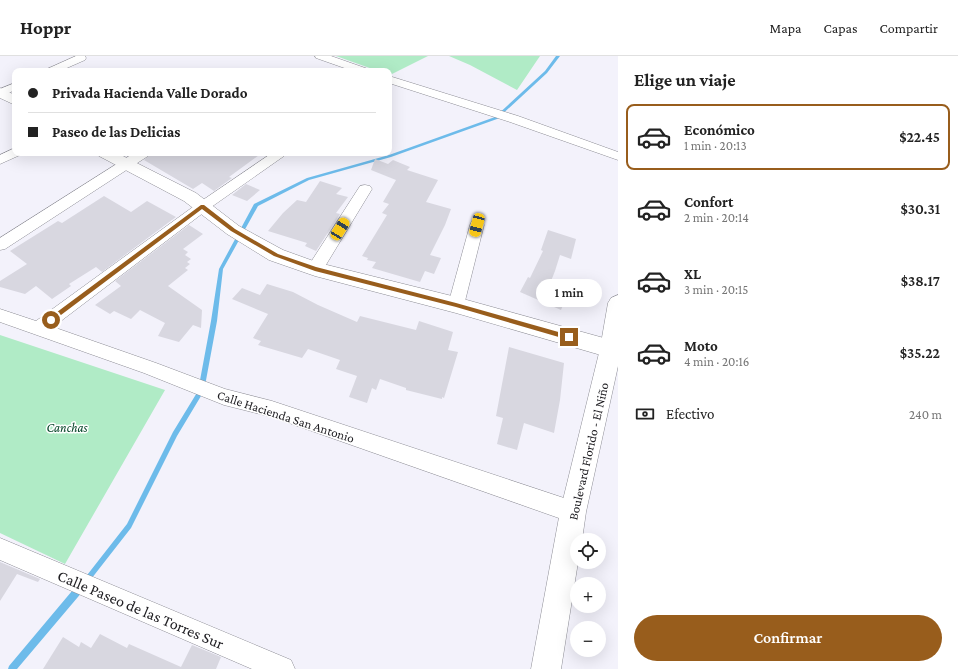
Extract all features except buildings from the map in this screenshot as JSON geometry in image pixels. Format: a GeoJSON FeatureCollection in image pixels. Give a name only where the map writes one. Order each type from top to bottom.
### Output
{"type":"FeatureCollection","features":[{"type":"Feature","properties":{"kind":"street"},"geometry":{"type":"LineString","coordinates":[[320,56],[355,68]]}},
{"type":"Feature","properties":{"kind":"street"},"geometry":{"type":"LineString","coordinates":[[58,68],[81,58]]}},
{"type":"Feature","properties":{"kind":"street"},"geometry":{"type":"LineString","coordinates":[[392,81],[494,113],[618,156]]}},
{"type":"Feature","properties":{"kind":"street"},"geometry":{"type":"LineString","coordinates":[[0,92],[12,87]]}},
{"type":"Feature","properties":{"kind":"street"},"geometry":{"type":"LineString","coordinates":[[0,92],[12,99]]}},
{"type":"Feature","properties":{"kind":"street"},"geometry":{"type":"LineString","coordinates":[[0,160],[12,154]]}},
{"type":"Feature","properties":{"kind":"street"},"geometry":{"type":"LineString","coordinates":[[110,156],[190,197],[233,230],[276,255],[315,269],[456,305],[611,349]]}},
{"type":"Feature","properties":{"kind":"street"},"geometry":{"type":"LineString","coordinates":[[0,245],[138,156]]}},
{"type":"Feature","properties":{"kind":"street"},"geometry":{"type":"LineString","coordinates":[[38,329],[202,206],[277,156]]}},
{"type":"Feature","properties":{"kind":"street"},"geometry":{"type":"LineString","coordinates":[[315,269],[365,190]]}},
{"type":"Feature","properties":{"kind":"street"},"geometry":{"type":"LineString","coordinates":[[456,305],[477,225]]}},
{"type":"Feature","properties":{"kind":"street","name":"Boulevard Florido - El Niño"},"geometry":{"type":"LineString","coordinates":[[546,669],[573,512],[611,349],[618,303]]}},
{"type":"Feature","properties":{"kind":"street","name":"Calle Hacienda San Antonio"},"geometry":{"type":"LineString","coordinates":[[0,315],[150,368],[224,397],[279,412],[573,512]]}},
{"type":"Feature","properties":{"kind":"street","name":"Calle Paseo de las Torres Sur"},"geometry":{"type":"LineString","coordinates":[[0,549],[282,669]]}},
{"type":"Feature","properties":{"kind":"green space"},"geometry":{"type":"Polygon","coordinates":[[[336,56],[428,56],[392,74],[392,68],[370,68],[336,56]]]}},
{"type":"Feature","properties":{"kind":"green space"},"geometry":{"type":"Polygon","coordinates":[[[449,56],[540,56],[517,90],[470,65],[449,56]]]}},
{"type":"Feature","properties":{"kind":"green space","name":"Canchas"},"geometry":{"type":"Polygon","coordinates":[[[0,335],[165,390],[65,564],[0,533],[0,335]]]}},
{"type":"Feature","properties":{"kind":"waterway"},"geometry":{"type":"LineString","coordinates":[[392,155],[496,118],[546,72],[558,56]]}},
{"type":"Feature","properties":{"kind":"waterway"},"geometry":{"type":"LineString","coordinates":[[86,581],[129,526],[175,434],[201,391],[214,321],[221,269],[256,205],[308,179],[390,156]]}},
{"type":"Feature","properties":{"kind":"waterway"},"geometry":{"type":"LineString","coordinates":[[12,669],[80,588]]}},
{"type":"Feature","properties":{"kind":"route"},"geometry":{"type":"LineString","coordinates":[[51,320],[202,206],[233,230],[254,243],[276,255],[315,269],[456,305],[569,337]]}}]}
